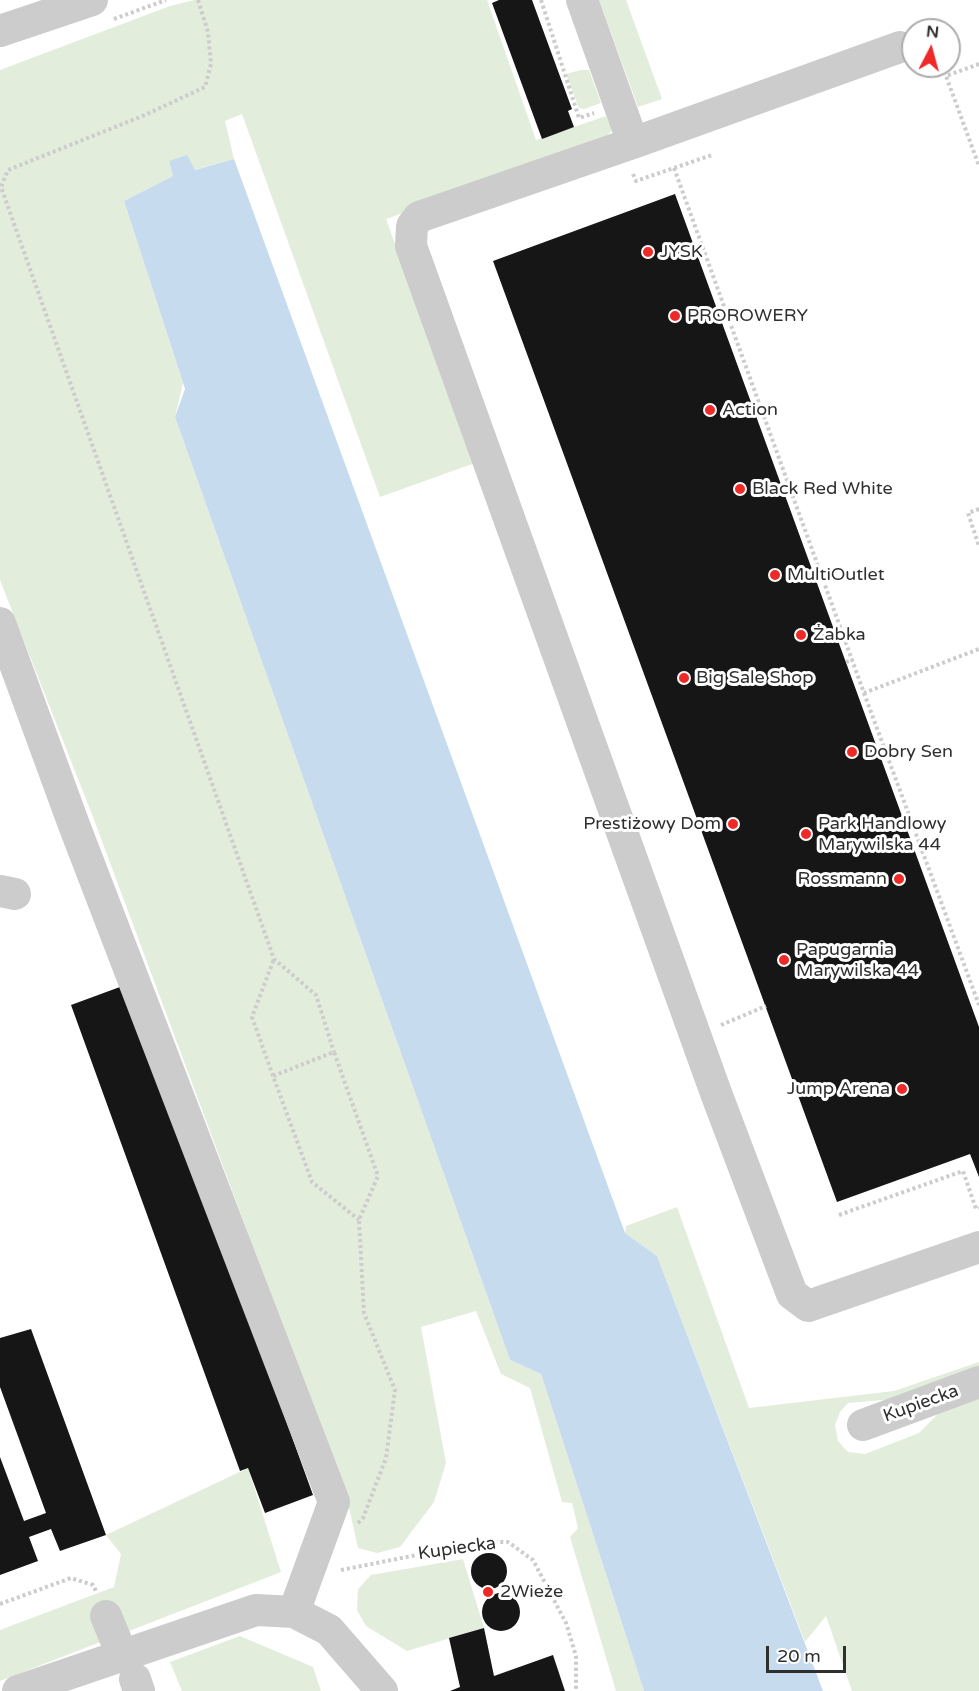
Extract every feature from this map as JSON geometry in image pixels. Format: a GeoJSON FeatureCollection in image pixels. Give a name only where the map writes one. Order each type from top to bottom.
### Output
{"type":"FeatureCollection","features":[{"type":"Feature","properties":{"kind":"street"},"geometry":{"type":"LineString","coordinates":[[0,31],[92,0]]}},
{"type":"Feature","properties":{"kind":"street"},"geometry":{"type":"LineString","coordinates":[[582,0],[633,143]]}},
{"type":"Feature","properties":{"kind":"street"},"geometry":{"type":"LineString","coordinates":[[900,46],[633,143],[419,217],[412,226],[411,246],[695,1036],[792,1294],[808,1306],[979,1247]]}},
{"type":"Feature","properties":{"kind":"street"},"geometry":{"type":"LineString","coordinates":[[0,623],[83,847],[334,1502],[294,1612]]}},
{"type":"Feature","properties":{"kind":"street","name":"Kupiecka"},"geometry":{"type":"LineString","coordinates":[[863,1425],[979,1382]]}},
{"type":"Feature","properties":{"kind":"street"},"geometry":{"type":"LineString","coordinates":[[18,1691],[45,1684],[132,1675],[256,1610],[294,1612],[329,1630],[382,1691]]}},
{"type":"Feature","properties":{"kind":"street"},"geometry":{"type":"LineString","coordinates":[[106,1616],[132,1675]]}},
{"type":"Feature","properties":{"kind":"path"},"geometry":{"type":"LineString","coordinates":[[198,0],[208,32],[212,64],[205,87],[145,115],[8,170],[2,187],[274,959],[316,995],[378,1176],[359,1220],[364,1313],[395,1390],[386,1458],[363,1518],[355,1526]]}},
{"type":"Feature","properties":{"kind":"path"},"geometry":{"type":"LineString","coordinates":[[979,64],[946,76],[979,166]]}},
{"type":"Feature","properties":{"kind":"path"},"geometry":{"type":"LineString","coordinates":[[674,168],[979,1005]]}},
{"type":"Feature","properties":{"kind":"path"},"geometry":{"type":"LineString","coordinates":[[979,509],[968,513],[979,546]]}},
{"type":"Feature","properties":{"kind":"path"},"geometry":{"type":"LineString","coordinates":[[864,693],[979,649]]}},
{"type":"Feature","properties":{"kind":"path"},"geometry":{"type":"LineString","coordinates":[[846,662],[853,660]]}},
{"type":"Feature","properties":{"kind":"path"},"geometry":{"type":"LineString","coordinates":[[274,959],[252,1017],[312,1182],[359,1220]]}},
{"type":"Feature","properties":{"kind":"path"},"geometry":{"type":"LineString","coordinates":[[695,1036],[766,1006]]}},
{"type":"Feature","properties":{"kind":"path"},"geometry":{"type":"LineString","coordinates":[[273,1076],[334,1052]]}},
{"type":"Feature","properties":{"kind":"path"},"geometry":{"type":"LineString","coordinates":[[839,1215],[963,1171],[976,1209],[979,1208]]}},
{"type":"Feature","properties":{"kind":"path","name":"Kupiecka"},"geometry":{"type":"LineString","coordinates":[[308,1575],[483,1542],[507,1542],[534,1560],[566,1623],[576,1656],[576,1691]]}},
{"type":"Feature","properties":{"kind":"path"},"geometry":{"type":"LineString","coordinates":[[0,1604],[71,1578],[93,1585],[106,1616]]}},
{"type":"Feature","properties":{"kind":"green space"},"geometry":{"type":"Polygon","coordinates":[[[194,0],[487,0],[536,140],[606,116],[612,130],[601,143],[386,219],[475,463],[380,497],[242,114],[225,121],[234,159],[194,170],[169,161],[173,176],[124,201],[183,383],[175,417],[510,1360],[541,1374],[644,1691],[616,1691],[570,1537],[578,1528],[572,1503],[562,1502],[530,1388],[501,1374],[476,1311],[421,1327],[446,1463],[434,1502],[400,1547],[377,1553],[358,1548],[347,1499],[93,817],[0,580],[0,70],[170,6],[194,0]]]}},
{"type":"Feature","properties":{"kind":"green space"},"geometry":{"type":"Polygon","coordinates":[[[599,0],[626,0],[662,99],[638,107],[599,0]]]}},
{"type":"Feature","properties":{"kind":"green space"},"geometry":{"type":"Polygon","coordinates":[[[589,70],[601,103],[584,109],[579,108],[566,74],[589,70]]]}},
{"type":"Feature","properties":{"kind":"green space"},"geometry":{"type":"Polygon","coordinates":[[[677,1207],[749,1408],[894,1391],[979,1362],[979,1368],[895,1399],[848,1403],[840,1412],[835,1425],[838,1441],[848,1452],[865,1454],[919,1433],[950,1402],[979,1389],[979,1691],[852,1691],[826,1616],[805,1642],[657,1256],[625,1233],[626,1226],[677,1207]]]}},
{"type":"Feature","properties":{"kind":"green space"},"geometry":{"type":"Polygon","coordinates":[[[248,1468],[281,1572],[0,1681],[0,1630],[114,1587],[121,1554],[106,1535],[248,1468]]]}},
{"type":"Feature","properties":{"kind":"green space"},"geometry":{"type":"Polygon","coordinates":[[[463,1559],[484,1628],[407,1651],[366,1626],[357,1610],[358,1589],[371,1575],[463,1559]]]}},
{"type":"Feature","properties":{"kind":"green space"},"geometry":{"type":"Polygon","coordinates":[[[240,1636],[313,1667],[321,1691],[182,1691],[170,1662],[240,1636]]]}},
{"type":"Feature","properties":{"kind":"water"},"geometry":{"type":"Polygon","coordinates":[[[187,155],[195,170],[234,159],[625,1233],[657,1256],[823,1691],[644,1691],[541,1374],[510,1360],[175,417],[185,389],[124,201],[173,176],[169,161],[187,155]]]}},
{"type":"Feature","properties":{"kind":"building"},"geometry":{"type":"Polygon","coordinates":[[[499,0],[532,0],[572,109],[568,111],[574,127],[542,139],[492,3],[499,0]]]}},
{"type":"Feature","properties":{"kind":"building","name":"Park Handlowy Marywilska 44"},"geometry":{"type":"Polygon","coordinates":[[[675,194],[979,1027],[979,1177],[970,1154],[837,1202],[493,261],[675,194]]]}},
{"type":"Feature","properties":{"kind":"building"},"geometry":{"type":"Polygon","coordinates":[[[128,984],[313,1495],[265,1513],[248,1468],[240,1471],[71,1005],[128,984]]]}},
{"type":"Feature","properties":{"kind":"building"},"geometry":{"type":"Polygon","coordinates":[[[31,1329],[106,1535],[60,1551],[51,1529],[29,1537],[38,1561],[0,1575],[0,1457],[24,1521],[46,1513],[0,1387],[0,1338],[31,1329]]]}},
{"type":"Feature","properties":{"kind":"building"},"geometry":{"type":"Polygon","coordinates":[[[489,1553],[502,1558],[507,1571],[502,1584],[489,1589],[476,1584],[471,1571],[476,1558],[489,1553]]]}},
{"type":"Feature","properties":{"kind":"building"},"geometry":{"type":"Polygon","coordinates":[[[501,1593],[514,1599],[520,1612],[514,1625],[501,1631],[488,1625],[482,1612],[488,1599],[501,1593]]]}},
{"type":"Feature","properties":{"kind":"building"},"geometry":{"type":"Polygon","coordinates":[[[484,1628],[494,1676],[553,1655],[565,1691],[450,1691],[460,1687],[449,1638],[484,1628]]]}},
{"type":"Feature","properties":{"kind":"place","name":"JYSK"},"geometry":{"type":"Point","coordinates":[648,252]}},
{"type":"Feature","properties":{"kind":"place","name":"PROROWERY"},"geometry":{"type":"Point","coordinates":[675,316]}},
{"type":"Feature","properties":{"kind":"place","name":"Action"},"geometry":{"type":"Point","coordinates":[710,410]}},
{"type":"Feature","properties":{"kind":"place","name":"Black Red White"},"geometry":{"type":"Point","coordinates":[740,489]}},
{"type":"Feature","properties":{"kind":"place","name":"MultiOutlet"},"geometry":{"type":"Point","coordinates":[775,575]}},
{"type":"Feature","properties":{"kind":"place","name":"Żabka"},"geometry":{"type":"Point","coordinates":[801,635]}},
{"type":"Feature","properties":{"kind":"place","name":"Big Sale Shop"},"geometry":{"type":"Point","coordinates":[684,678]}},
{"type":"Feature","properties":{"kind":"place","name":"Dobry Sen"},"geometry":{"type":"Point","coordinates":[852,752]}},
{"type":"Feature","properties":{"kind":"place","name":"Prestiżowy Dom"},"geometry":{"type":"Point","coordinates":[733,824]}},
{"type":"Feature","properties":{"kind":"place","name":"Park Handlowy Marywilska 44"},"geometry":{"type":"Point","coordinates":[806,834]}},
{"type":"Feature","properties":{"kind":"place","name":"Rossmann"},"geometry":{"type":"Point","coordinates":[899,879]}},
{"type":"Feature","properties":{"kind":"place","name":"Papugarnia Marywilska 44"},"geometry":{"type":"Point","coordinates":[784,960]}},
{"type":"Feature","properties":{"kind":"place","name":"Jump Arena"},"geometry":{"type":"Point","coordinates":[902,1089]}},
{"type":"Feature","properties":{"kind":"place","name":"2Wieże"},"geometry":{"type":"Point","coordinates":[488,1592]}}]}
